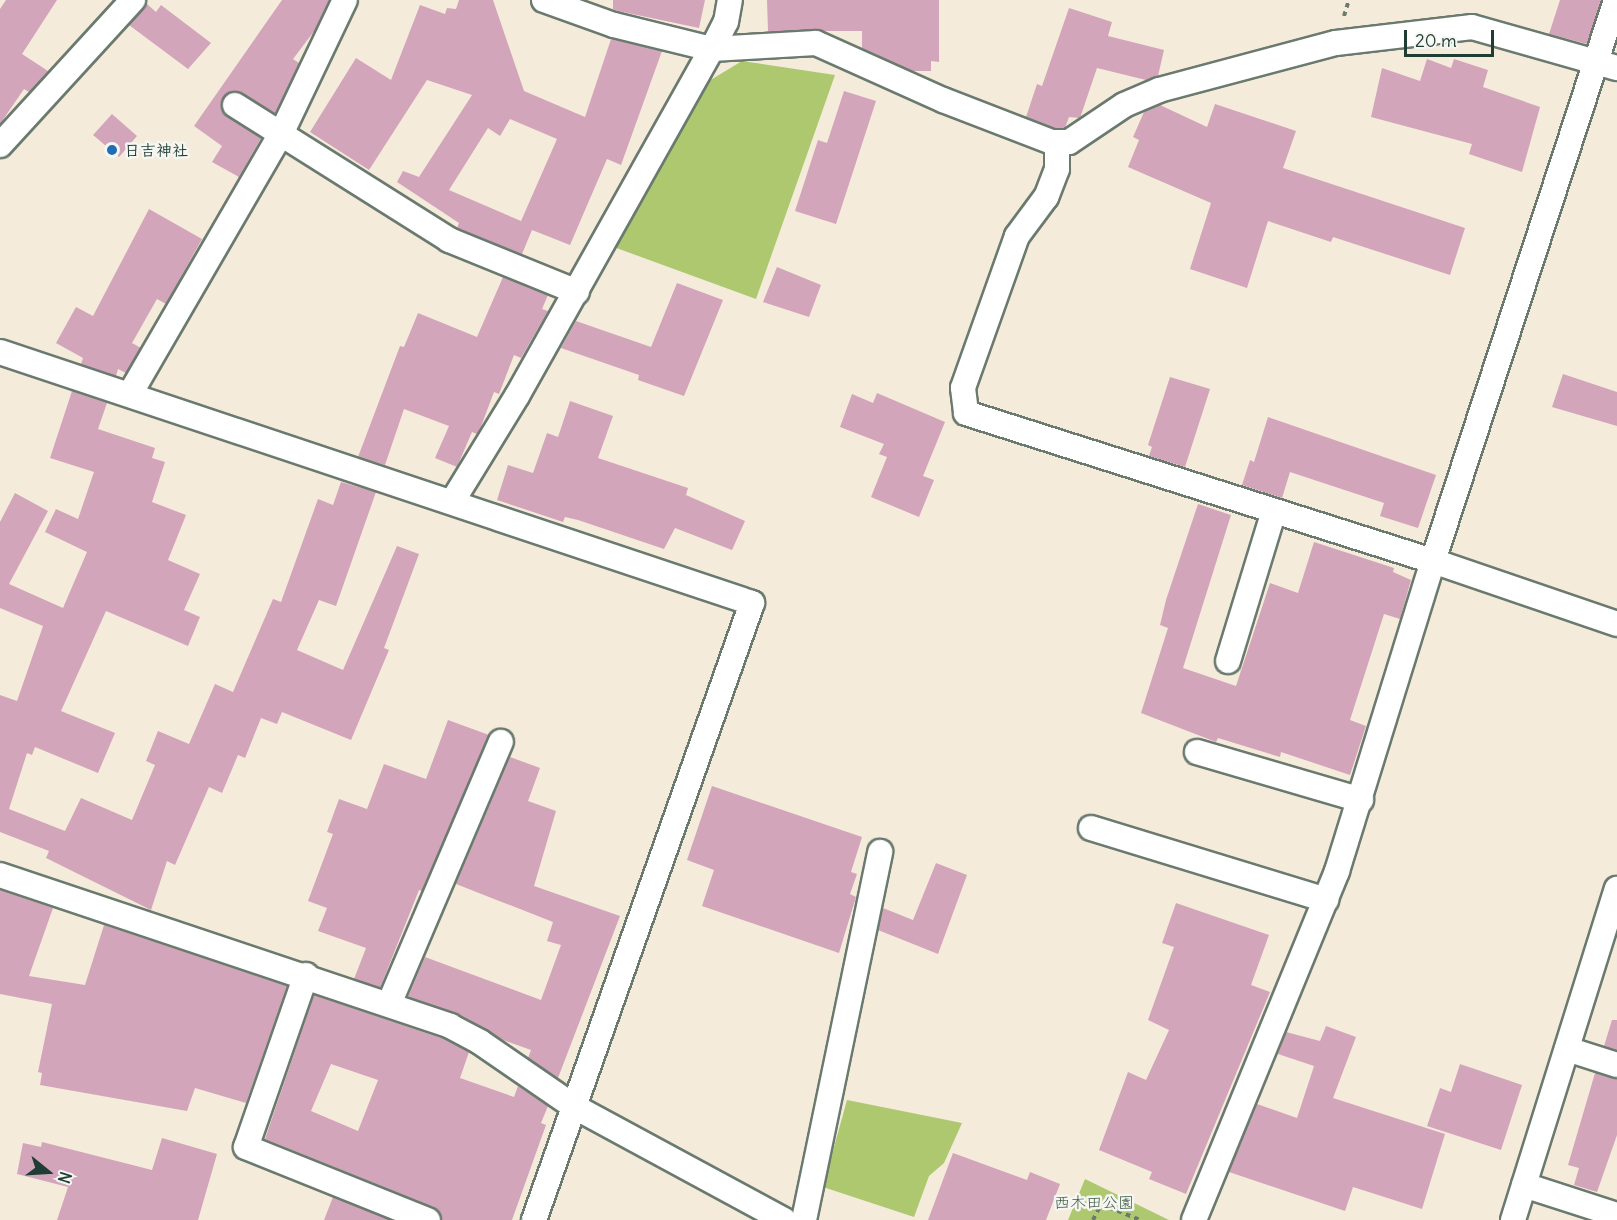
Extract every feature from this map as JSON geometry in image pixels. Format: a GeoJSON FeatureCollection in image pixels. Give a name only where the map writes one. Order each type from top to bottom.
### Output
{"type":"FeatureCollection","features":[{"type":"Feature","properties":{"kind":"street"},"geometry":{"type":"LineString","coordinates":[[0,145],[133,0]]}},
{"type":"Feature","properties":{"kind":"street"},"geometry":{"type":"LineString","coordinates":[[130,394],[281,134],[345,0]]}},
{"type":"Feature","properties":{"kind":"street"},"geometry":{"type":"LineString","coordinates":[[544,0],[614,26],[712,49],[816,43],[964,109],[1058,142],[1069,142],[1124,105],[1159,90],[1320,45],[1472,27],[1617,68]]}},
{"type":"Feature","properties":{"kind":"street"},"geometry":{"type":"LineString","coordinates":[[452,502],[577,292],[712,49],[726,22],[730,0]]}},
{"type":"Feature","properties":{"kind":"street"},"geometry":{"type":"LineString","coordinates":[[1194,1220],[1326,900],[1361,800],[1433,561],[1594,60],[1616,0]]}},
{"type":"Feature","properties":{"kind":"street"},"geometry":{"type":"LineString","coordinates":[[235,105],[449,240],[577,292]]}},
{"type":"Feature","properties":{"kind":"street"},"geometry":{"type":"LineString","coordinates":[[1058,142],[1057,169],[1050,188],[1017,236],[963,388],[966,413],[1433,561],[1617,624]]}},
{"type":"Feature","properties":{"kind":"street"},"geometry":{"type":"LineString","coordinates":[[0,352],[752,603],[534,1220]]}},
{"type":"Feature","properties":{"kind":"street"},"geometry":{"type":"LineString","coordinates":[[1228,661],[1274,511]]}},
{"type":"Feature","properties":{"kind":"street"},"geometry":{"type":"LineString","coordinates":[[389,1005],[501,742]]}},
{"type":"Feature","properties":{"kind":"street"},"geometry":{"type":"LineString","coordinates":[[1197,752],[1361,800]]}},
{"type":"Feature","properties":{"kind":"street"},"geometry":{"type":"LineString","coordinates":[[1090,828],[1326,900]]}},
{"type":"Feature","properties":{"kind":"street"},"geometry":{"type":"LineString","coordinates":[[804,1220],[880,852]]}},
{"type":"Feature","properties":{"kind":"street"},"geometry":{"type":"LineString","coordinates":[[0,875],[306,975],[450,1026],[480,1042],[573,1106],[784,1220]]}},
{"type":"Feature","properties":{"kind":"street"},"geometry":{"type":"LineString","coordinates":[[1513,1220],[1617,890]]}},
{"type":"Feature","properties":{"kind":"street"},"geometry":{"type":"LineString","coordinates":[[306,975],[246,1147],[428,1220]]}},
{"type":"Feature","properties":{"kind":"street"},"geometry":{"type":"LineString","coordinates":[[1567,1049],[1617,1065]]}},
{"type":"Feature","properties":{"kind":"street"},"geometry":{"type":"LineString","coordinates":[[1524,1185],[1617,1215]]}},
{"type":"Feature","properties":{"kind":"path"},"geometry":{"type":"LineString","coordinates":[[1093,1220],[1101,1204],[1140,1220]]}},
{"type":"Feature","properties":{"kind":"green space"},"geometry":{"type":"Polygon","coordinates":[[[742,61],[835,75],[756,299],[611,246],[704,84],[742,61]]]}},
{"type":"Feature","properties":{"kind":"green space"},"geometry":{"type":"Polygon","coordinates":[[[847,1100],[962,1123],[944,1163],[929,1176],[914,1217],[823,1187],[847,1100]]]}},
{"type":"Feature","properties":{"kind":"green space","name":"西木田公園"},"geometry":{"type":"Polygon","coordinates":[[[1085,1179],[1169,1220],[1068,1220],[1085,1179]]]}},
{"type":"Feature","properties":{"kind":"building"},"geometry":{"type":"Polygon","coordinates":[[[6,0],[57,0],[22,54],[48,71],[29,92],[24,89],[0,124],[0,9],[6,0]]]}},
{"type":"Feature","properties":{"kind":"building"},"geometry":{"type":"Polygon","coordinates":[[[282,0],[329,0],[315,30],[293,59],[299,63],[275,113],[236,91],[223,98],[222,111],[227,117],[261,138],[239,177],[212,162],[222,146],[194,126],[282,0]]]}},
{"type":"Feature","properties":{"kind":"building"},"geometry":{"type":"Polygon","coordinates":[[[459,0],[493,0],[524,91],[585,117],[611,39],[662,51],[621,165],[607,159],[570,245],[532,230],[522,254],[457,228],[459,223],[397,182],[403,171],[419,177],[472,95],[427,80],[369,170],[310,132],[356,58],[391,80],[420,5],[445,14],[447,8],[456,9],[459,0]],[[510,119],[500,136],[488,128],[449,190],[521,221],[557,139],[510,119]]]}},
{"type":"Feature","properties":{"kind":"building"},"geometry":{"type":"Polygon","coordinates":[[[613,0],[705,0],[699,28],[618,11],[613,9],[613,0]]]}},
{"type":"Feature","properties":{"kind":"building"},"geometry":{"type":"Polygon","coordinates":[[[767,0],[939,0],[939,62],[931,61],[931,71],[912,71],[862,48],[862,31],[768,31],[767,0]]]}},
{"type":"Feature","properties":{"kind":"building"},"geometry":{"type":"Polygon","coordinates":[[[1560,0],[1601,0],[1587,44],[1549,34],[1560,0]]]}},
{"type":"Feature","properties":{"kind":"building"},"geometry":{"type":"Polygon","coordinates":[[[147,4],[156,12],[161,5],[211,43],[188,69],[129,25],[147,4]]]}},
{"type":"Feature","properties":{"kind":"building"},"geometry":{"type":"Polygon","coordinates":[[[1069,8],[1112,22],[1108,36],[1164,50],[1158,76],[1146,80],[1097,68],[1080,118],[1069,117],[1065,128],[1055,128],[1026,117],[1037,84],[1042,86],[1069,8]]]}},
{"type":"Feature","properties":{"kind":"building"},"geometry":{"type":"Polygon","coordinates":[[[1427,59],[1451,68],[1454,59],[1488,70],[1483,87],[1540,107],[1522,172],[1469,154],[1472,144],[1371,117],[1382,68],[1420,81],[1427,59]]]}},
{"type":"Feature","properties":{"kind":"building"},"geometry":{"type":"Polygon","coordinates":[[[844,91],[876,101],[836,224],[795,211],[818,140],[827,143],[844,91]]]}},
{"type":"Feature","properties":{"kind":"building"},"geometry":{"type":"Polygon","coordinates":[[[1215,104],[1296,131],[1283,168],[1465,228],[1450,275],[1333,237],[1331,242],[1268,221],[1247,288],[1190,269],[1211,203],[1128,167],[1139,140],[1133,137],[1144,112],[1160,105],[1207,127],[1215,104]]]}},
{"type":"Feature","properties":{"kind":"building"},"geometry":{"type":"Polygon","coordinates":[[[112,114],[137,136],[119,157],[93,135],[112,114]]]}},
{"type":"Feature","properties":{"kind":"building"},"geometry":{"type":"Polygon","coordinates":[[[149,209],[202,239],[166,304],[157,299],[132,343],[141,348],[126,373],[118,369],[116,376],[81,364],[83,358],[56,343],[76,307],[93,316],[149,209]]]}},
{"type":"Feature","properties":{"kind":"building"},"geometry":{"type":"Polygon","coordinates":[[[777,267],[821,285],[809,317],[763,302],[777,267]]]}},
{"type":"Feature","properties":{"kind":"building"},"geometry":{"type":"Polygon","coordinates":[[[503,277],[548,295],[542,309],[548,311],[521,358],[514,355],[499,394],[494,392],[480,429],[477,434],[472,432],[457,467],[435,458],[449,426],[404,409],[385,465],[358,457],[400,346],[404,347],[418,313],[477,337],[503,277]]]}},
{"type":"Feature","properties":{"kind":"building"},"geometry":{"type":"Polygon","coordinates":[[[677,283],[723,300],[684,396],[638,380],[639,375],[561,348],[576,321],[651,347],[677,283]]]}},
{"type":"Feature","properties":{"kind":"building"},"geometry":{"type":"Polygon","coordinates":[[[1563,374],[1617,392],[1617,426],[1552,407],[1563,374]]]}},
{"type":"Feature","properties":{"kind":"building"},"geometry":{"type":"Polygon","coordinates":[[[1170,377],[1210,389],[1185,467],[1149,456],[1152,447],[1148,445],[1170,377]]]}},
{"type":"Feature","properties":{"kind":"building"},"geometry":{"type":"Polygon","coordinates":[[[72,391],[107,403],[98,429],[155,448],[152,458],[165,462],[152,502],[186,515],[168,560],[200,574],[184,610],[200,617],[188,646],[106,611],[61,711],[115,733],[98,773],[35,747],[32,755],[27,753],[9,809],[65,831],[81,798],[132,820],[155,765],[146,761],[158,731],[189,744],[215,684],[233,692],[273,599],[281,602],[318,499],[333,505],[341,482],[376,492],[336,606],[319,600],[297,650],[343,670],[397,546],[419,554],[384,648],[389,650],[351,740],[282,712],[277,724],[261,718],[245,758],[238,755],[222,793],[209,787],[175,865],[167,861],[151,910],[46,858],[49,851],[0,832],[0,695],[17,701],[43,626],[0,608],[0,522],[15,493],[48,511],[9,584],[63,608],[87,552],[45,532],[56,509],[78,519],[94,472],[50,458],[72,391]]]}},
{"type":"Feature","properties":{"kind":"building"},"geometry":{"type":"Polygon","coordinates":[[[877,393],[945,422],[923,476],[934,480],[919,517],[871,497],[887,457],[879,454],[884,444],[840,427],[852,394],[873,403],[877,393]]]}},
{"type":"Feature","properties":{"kind":"building"},"geometry":{"type":"Polygon","coordinates":[[[570,401],[613,416],[598,458],[688,488],[686,495],[745,521],[732,550],[675,528],[664,549],[578,520],[565,517],[563,522],[497,500],[508,465],[533,473],[547,433],[558,437],[570,401]]]}},
{"type":"Feature","properties":{"kind":"building"},"geometry":{"type":"Polygon","coordinates":[[[1268,417],[1436,475],[1418,528],[1380,516],[1384,503],[1290,472],[1282,498],[1242,485],[1250,460],[1254,462],[1268,417]]]}},
{"type":"Feature","properties":{"kind":"building"},"geometry":{"type":"Polygon","coordinates":[[[1198,504],[1231,515],[1183,668],[1236,686],[1270,583],[1298,593],[1314,542],[1394,568],[1393,572],[1411,580],[1400,619],[1384,614],[1350,720],[1366,726],[1350,775],[1281,752],[1280,757],[1218,738],[1216,742],[1141,713],[1168,628],[1160,625],[1166,600],[1198,504]]]}},
{"type":"Feature","properties":{"kind":"building"},"geometry":{"type":"Polygon","coordinates":[[[448,720],[489,735],[422,891],[419,890],[380,988],[354,979],[366,948],[318,931],[327,908],[308,901],[333,834],[327,832],[339,799],[367,809],[384,764],[426,779],[448,720]]]}},
{"type":"Feature","properties":{"kind":"building"},"geometry":{"type":"Polygon","coordinates":[[[510,757],[540,768],[528,801],[556,811],[534,886],[620,916],[558,1078],[528,1058],[531,1050],[503,1040],[457,1013],[408,997],[425,957],[541,1000],[561,945],[547,941],[553,922],[456,884],[510,757]]]}},
{"type":"Feature","properties":{"kind":"building"},"geometry":{"type":"Polygon","coordinates":[[[712,786],[862,837],[851,872],[857,874],[850,894],[856,897],[839,953],[702,906],[714,870],[687,860],[712,786]]]}},
{"type":"Feature","properties":{"kind":"building"},"geometry":{"type":"Polygon","coordinates":[[[936,863],[967,875],[938,954],[878,930],[883,908],[913,920],[936,863]]]}},
{"type":"Feature","properties":{"kind":"building"},"geometry":{"type":"Polygon","coordinates":[[[0,890],[53,908],[29,976],[85,985],[104,925],[287,986],[246,1103],[195,1088],[187,1111],[40,1085],[42,1073],[38,1072],[52,1004],[0,994],[0,890]]]}},
{"type":"Feature","properties":{"kind":"building"},"geometry":{"type":"Polygon","coordinates":[[[1176,903],[1269,935],[1251,985],[1270,992],[1186,1194],[1149,1179],[1152,1172],[1099,1150],[1128,1072],[1146,1080],[1169,1030],[1148,1020],[1174,947],[1162,943],[1176,903]]]}},
{"type":"Feature","properties":{"kind":"building"},"geometry":{"type":"Polygon","coordinates":[[[314,995],[444,1039],[469,1052],[460,1078],[514,1097],[518,1086],[548,1106],[541,1123],[546,1125],[512,1220],[442,1220],[433,1207],[265,1139],[314,995]],[[331,1064],[311,1111],[358,1131],[378,1080],[331,1064]]]}},
{"type":"Feature","properties":{"kind":"building"},"geometry":{"type":"Polygon","coordinates":[[[1612,1020],[1617,1020],[1617,1050],[1604,1046],[1612,1020]]]}},
{"type":"Feature","properties":{"kind":"building"},"geometry":{"type":"Polygon","coordinates":[[[1326,1026],[1356,1037],[1333,1098],[1445,1134],[1422,1209],[1353,1187],[1345,1211],[1229,1172],[1257,1104],[1297,1118],[1314,1066],[1278,1054],[1286,1032],[1320,1041],[1326,1026]]]}},
{"type":"Feature","properties":{"kind":"building"},"geometry":{"type":"Polygon","coordinates":[[[1460,1064],[1522,1085],[1501,1150],[1427,1126],[1440,1088],[1451,1092],[1460,1064]]]}},
{"type":"Feature","properties":{"kind":"building"},"geometry":{"type":"Polygon","coordinates":[[[1595,1073],[1617,1079],[1617,1135],[1597,1192],[1574,1185],[1579,1168],[1568,1165],[1595,1073]]]}},
{"type":"Feature","properties":{"kind":"building"},"geometry":{"type":"Polygon","coordinates":[[[162,1138],[217,1154],[198,1220],[57,1220],[68,1187],[17,1174],[23,1143],[41,1147],[42,1142],[152,1170],[162,1138]]]}},
{"type":"Feature","properties":{"kind":"building"},"geometry":{"type":"Polygon","coordinates":[[[953,1153],[1027,1180],[1030,1172],[1060,1184],[1046,1220],[928,1220],[953,1153]]]}},
{"type":"Feature","properties":{"kind":"building"},"geometry":{"type":"Polygon","coordinates":[[[333,1197],[390,1220],[324,1220],[333,1197]]]}},
{"type":"Feature","properties":{"kind":"place","name":"日吉神社"},"geometry":{"type":"Point","coordinates":[112,150]}}]}
